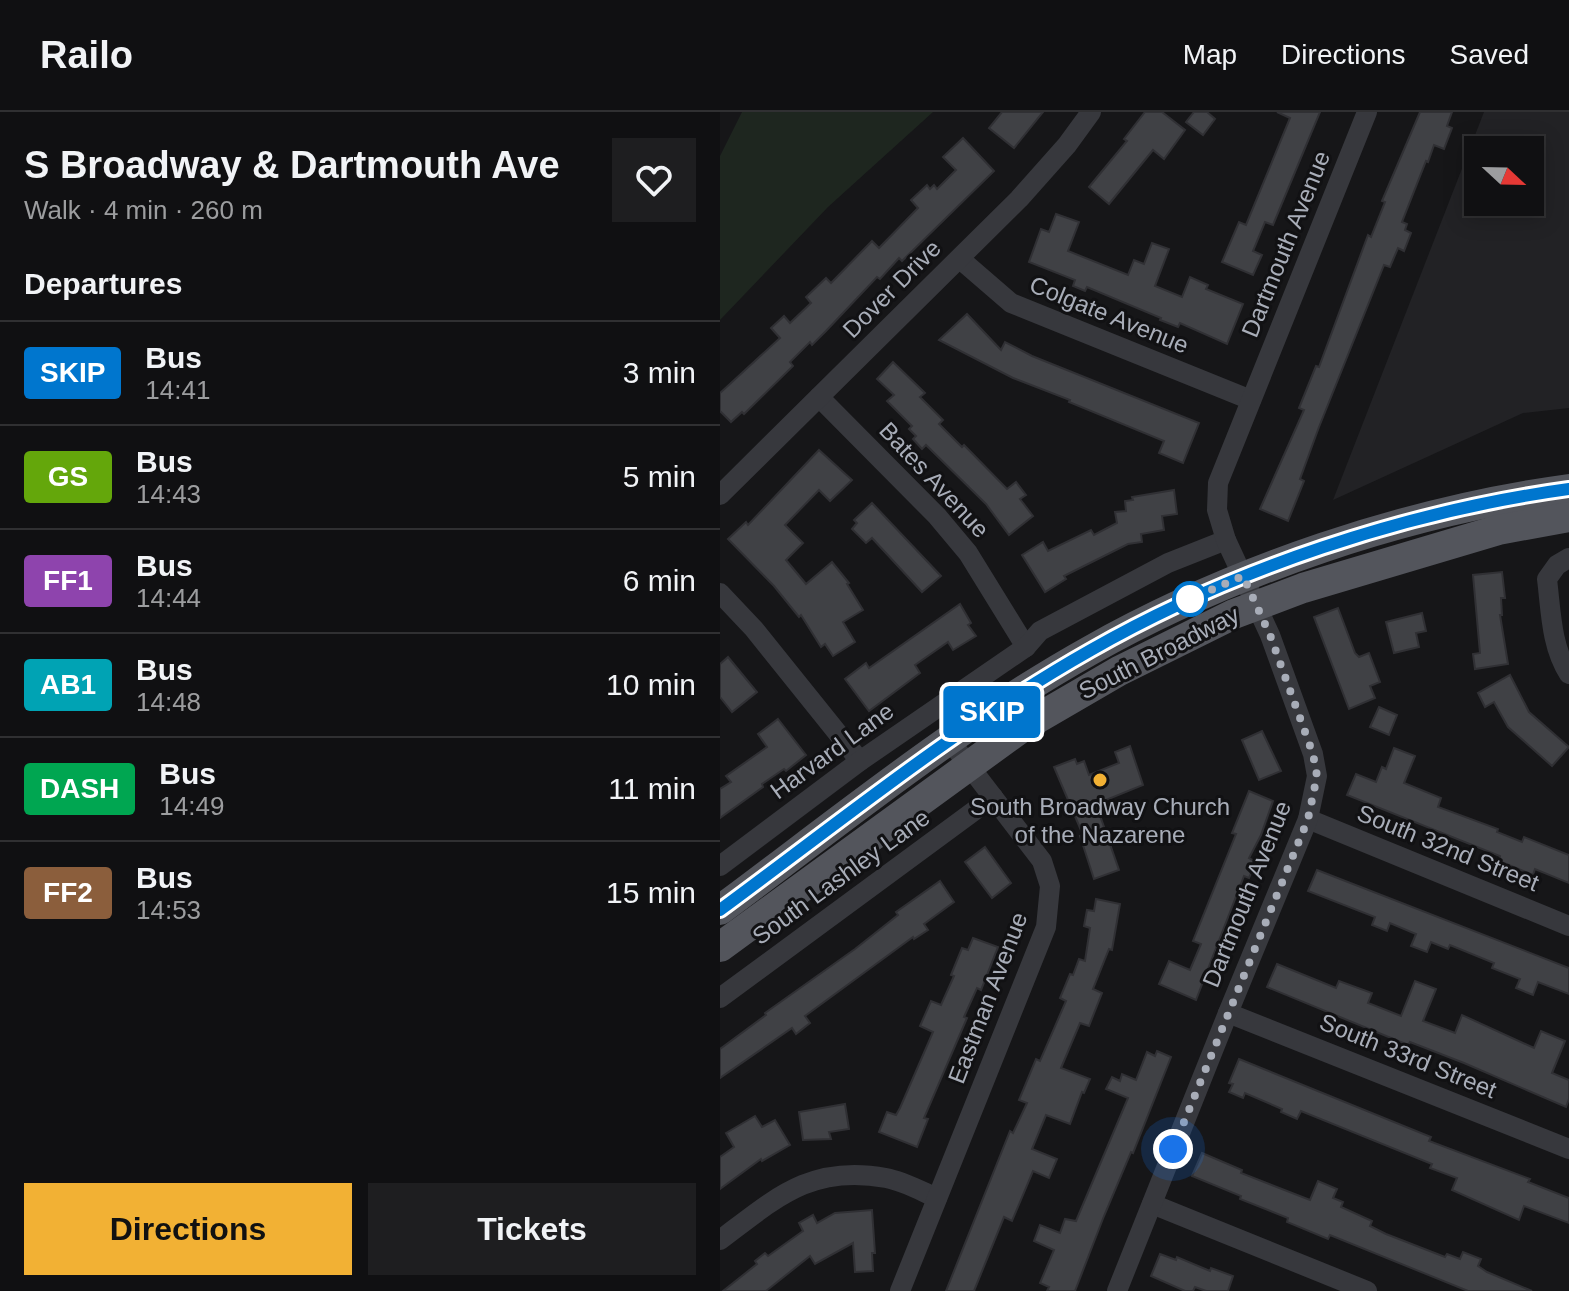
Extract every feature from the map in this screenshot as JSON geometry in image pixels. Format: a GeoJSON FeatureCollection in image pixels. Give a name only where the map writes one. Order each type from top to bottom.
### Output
{"type":"FeatureCollection","features":[{"type":"Feature","properties":{"kind":"main road","name":"South Broadway"},"geometry":{"type":"LineString","coordinates":[[720,910],[950,741],[1089,651],[1175,606],[1243,576],[1364,536],[1489,503],[1569,489]]}},
{"type":"Feature","properties":{"kind":"main road","name":"South Broadway"},"geometry":{"type":"LineString","coordinates":[[720,947],[1021,728],[1106,677],[1257,604],[1498,530],[1569,517]]}},
{"type":"Feature","properties":{"kind":"street","name":"Dover Drive"},"geometry":{"type":"LineString","coordinates":[[720,495],[1019,199],[1067,145],[1091,112]]}},
{"type":"Feature","properties":{"kind":"street","name":"Dartmouth Avenue"},"geometry":{"type":"LineString","coordinates":[[1117,1291],[1308,819],[1317,776],[1313,754],[1270,635],[1226,540],[1217,510],[1218,483],[1367,112]]}},
{"type":"Feature","properties":{"kind":"street","name":"Colgate Avenue"},"geometry":{"type":"LineString","coordinates":[[960,259],[1011,303],[1251,400]]}},
{"type":"Feature","properties":{"kind":"street","name":"Bates Avenue"},"geometry":{"type":"LineString","coordinates":[[819,397],[953,534],[1026,647]]}},
{"type":"Feature","properties":{"kind":"street","name":"Harvard Lane"},"geometry":{"type":"LineString","coordinates":[[720,866],[860,761],[1026,647],[1040,631],[1120,586],[1226,540]]}},
{"type":"Feature","properties":{"kind":"street"},"geometry":{"type":"LineString","coordinates":[[1569,558],[1557,565],[1547,579],[1553,634],[1569,674]]}},
{"type":"Feature","properties":{"kind":"street"},"geometry":{"type":"LineString","coordinates":[[720,593],[754,629],[860,761]]}},
{"type":"Feature","properties":{"kind":"street","name":"Eastman Avenue"},"geometry":{"type":"LineString","coordinates":[[900,1291],[1046,927],[1050,906],[1050,886],[1042,861],[950,741]]}},
{"type":"Feature","properties":{"kind":"street","name":"South Lashley Lane"},"geometry":{"type":"LineString","coordinates":[[720,998],[993,797]]}},
{"type":"Feature","properties":{"kind":"street","name":"South 32nd Street"},"geometry":{"type":"LineString","coordinates":[[1308,819],[1569,926]]}},
{"type":"Feature","properties":{"kind":"street","name":"South 33rd Street"},"geometry":{"type":"LineString","coordinates":[[1228,1013],[1569,1149]]}},
{"type":"Feature","properties":{"kind":"street"},"geometry":{"type":"LineString","coordinates":[[720,1240],[776,1198],[807,1182],[841,1173],[888,1178],[937,1198]]}},
{"type":"Feature","properties":{"kind":"street"},"geometry":{"type":"LineString","coordinates":[[1152,1204],[1367,1291]]}},
{"type":"Feature","properties":{"kind":"shaded area"},"geometry":{"type":"Polygon","coordinates":[[[742,112],[933,112],[828,207],[720,320],[720,156],[742,112]]]}},
{"type":"Feature","properties":{"kind":"shaded area"},"geometry":{"type":"Polygon","coordinates":[[[1484,112],[1569,112],[1569,408],[1523,413],[1333,500],[1464,163],[1464,216],[1544,216],[1544,136],[1475,136],[1484,112]]]}},
{"type":"Feature","properties":{"kind":"building"},"geometry":{"type":"Polygon","coordinates":[[[1002,112],[1043,112],[1014,148],[989,128],[1002,112]]]}},
{"type":"Feature","properties":{"kind":"building"},"geometry":{"type":"Polygon","coordinates":[[[1145,112],[1162,112],[1185,130],[1164,159],[1153,150],[1109,204],[1089,187],[1127,141],[1124,139],[1145,112]]]}},
{"type":"Feature","properties":{"kind":"building"},"geometry":{"type":"Polygon","coordinates":[[[1194,112],[1207,112],[1215,119],[1203,135],[1186,122],[1194,112]]]}},
{"type":"Feature","properties":{"kind":"building"},"geometry":{"type":"Polygon","coordinates":[[[1277,112],[1320,112],[1273,225],[1265,222],[1253,251],[1262,255],[1253,275],[1222,262],[1239,222],[1246,225],[1290,118],[1277,112]]]}},
{"type":"Feature","properties":{"kind":"building"},"geometry":{"type":"Polygon","coordinates":[[[1420,112],[1452,112],[1447,126],[1452,128],[1444,149],[1434,145],[1426,161],[1402,222],[1407,224],[1405,230],[1411,233],[1404,251],[1398,248],[1390,267],[1384,265],[1319,427],[1300,479],[1304,481],[1288,521],[1260,509],[1304,410],[1299,408],[1316,366],[1319,367],[1368,235],[1371,237],[1385,202],[1382,201],[1420,112]]]}},
{"type":"Feature","properties":{"kind":"building"},"geometry":{"type":"Polygon","coordinates":[[[963,138],[994,171],[902,261],[899,258],[880,279],[877,277],[812,345],[810,342],[790,362],[793,366],[744,414],[742,412],[731,422],[720,411],[720,393],[780,338],[771,328],[784,316],[790,323],[811,303],[806,297],[826,278],[831,283],[872,241],[879,248],[918,208],[911,200],[927,185],[930,189],[934,185],[937,189],[956,170],[943,157],[963,138]]]}},
{"type":"Feature","properties":{"kind":"building"},"geometry":{"type":"Polygon","coordinates":[[[1056,214],[1079,222],[1068,251],[1128,275],[1134,260],[1144,264],[1152,243],[1169,249],[1155,286],[1182,297],[1190,277],[1208,285],[1206,289],[1243,304],[1227,344],[1180,323],[1178,327],[1160,320],[1087,287],[1085,291],[1073,286],[1075,280],[1029,262],[1041,229],[1049,232],[1056,214]]]}},
{"type":"Feature","properties":{"kind":"building"},"geometry":{"type":"Polygon","coordinates":[[[967,314],[1001,350],[1005,342],[1032,356],[1199,423],[1183,463],[1159,453],[1164,441],[1013,378],[939,340],[967,314]]]}},
{"type":"Feature","properties":{"kind":"building"},"geometry":{"type":"Polygon","coordinates":[[[893,362],[925,393],[920,397],[943,420],[939,424],[962,447],[964,445],[1007,489],[1016,482],[1026,495],[1020,499],[1033,516],[1009,535],[986,504],[926,445],[922,449],[913,439],[916,436],[909,429],[912,426],[887,401],[894,395],[877,379],[893,362]]]}},
{"type":"Feature","properties":{"kind":"building"},"geometry":{"type":"Polygon","coordinates":[[[819,450],[852,480],[830,501],[819,490],[785,525],[803,543],[786,560],[806,584],[832,562],[849,583],[863,610],[843,622],[855,642],[833,656],[825,644],[821,647],[801,615],[799,617],[728,539],[746,522],[748,525],[819,450]]]}},
{"type":"Feature","properties":{"kind":"building"},"geometry":{"type":"Polygon","coordinates":[[[1174,490],[1177,514],[1162,516],[1164,530],[1141,534],[1142,542],[1128,544],[1064,576],[1066,579],[1045,592],[1022,555],[1043,542],[1048,551],[1091,530],[1094,535],[1117,523],[1115,512],[1126,511],[1125,501],[1133,500],[1132,497],[1174,490]]]}},
{"type":"Feature","properties":{"kind":"building"},"geometry":{"type":"Polygon","coordinates":[[[872,503],[941,576],[922,592],[872,538],[866,543],[852,529],[857,523],[854,520],[872,503]]]}},
{"type":"Feature","properties":{"kind":"building"},"geometry":{"type":"Polygon","coordinates":[[[1502,572],[1505,598],[1501,598],[1500,615],[1508,664],[1475,669],[1473,654],[1480,653],[1473,575],[1502,572]]]}},
{"type":"Feature","properties":{"kind":"building"},"geometry":{"type":"Polygon","coordinates":[[[960,604],[976,636],[953,650],[948,642],[915,665],[920,673],[869,711],[845,679],[866,663],[869,668],[960,604]]]}},
{"type":"Feature","properties":{"kind":"building"},"geometry":{"type":"Polygon","coordinates":[[[1338,608],[1355,653],[1359,657],[1369,653],[1380,682],[1370,686],[1375,698],[1349,709],[1314,617],[1338,608]]]}},
{"type":"Feature","properties":{"kind":"building"},"geometry":{"type":"Polygon","coordinates":[[[1422,613],[1426,631],[1416,633],[1419,647],[1394,653],[1386,622],[1422,613]]]}},
{"type":"Feature","properties":{"kind":"building"},"geometry":{"type":"Polygon","coordinates":[[[728,657],[757,692],[732,712],[720,697],[720,664],[728,657]]]}},
{"type":"Feature","properties":{"kind":"building"},"geometry":{"type":"Polygon","coordinates":[[[1510,675],[1529,712],[1569,747],[1552,766],[1508,727],[1494,702],[1485,707],[1478,693],[1510,675]]]}},
{"type":"Feature","properties":{"kind":"building"},"geometry":{"type":"Polygon","coordinates":[[[1379,707],[1397,715],[1389,735],[1370,727],[1379,707]]]}},
{"type":"Feature","properties":{"kind":"building"},"geometry":{"type":"Polygon","coordinates":[[[778,719],[806,755],[762,784],[763,787],[720,818],[720,789],[731,782],[726,776],[767,747],[758,734],[778,719]]]}},
{"type":"Feature","properties":{"kind":"building"},"geometry":{"type":"Polygon","coordinates":[[[1262,731],[1281,771],[1259,780],[1242,740],[1262,731]]]}},
{"type":"Feature","properties":{"kind":"building","name":"South Broadway Church of the Nazarene"},"geometry":{"type":"Polygon","coordinates":[[[1130,746],[1143,785],[1096,804],[1119,870],[1094,879],[1080,836],[1083,835],[1054,767],[1075,759],[1077,764],[1084,761],[1089,775],[1119,763],[1115,752],[1130,746]]]}},
{"type":"Feature","properties":{"kind":"building"},"geometry":{"type":"Polygon","coordinates":[[[1394,748],[1415,756],[1404,783],[1441,798],[1438,807],[1498,829],[1497,832],[1522,842],[1524,837],[1569,855],[1569,883],[1535,869],[1533,875],[1499,861],[1500,856],[1347,795],[1356,774],[1376,782],[1382,767],[1386,769],[1394,748]]]}},
{"type":"Feature","properties":{"kind":"building"},"geometry":{"type":"Polygon","coordinates":[[[1249,791],[1273,801],[1249,858],[1256,862],[1249,878],[1244,876],[1196,1000],[1159,984],[1169,961],[1190,970],[1201,944],[1193,941],[1236,834],[1232,833],[1249,791]]]}},
{"type":"Feature","properties":{"kind":"building"},"geometry":{"type":"Polygon","coordinates":[[[985,847],[1011,883],[992,898],[965,862],[985,847]]]}},
{"type":"Feature","properties":{"kind":"building"},"geometry":{"type":"Polygon","coordinates":[[[1317,870],[1569,968],[1569,994],[1538,982],[1533,995],[1516,988],[1520,979],[1492,968],[1494,963],[1450,945],[1448,949],[1431,942],[1427,952],[1411,946],[1416,934],[1390,923],[1387,931],[1372,925],[1375,917],[1308,891],[1317,870]]]}},
{"type":"Feature","properties":{"kind":"building"},"geometry":{"type":"Polygon","coordinates":[[[940,881],[954,902],[924,924],[928,930],[913,937],[805,1016],[810,1023],[796,1034],[792,1028],[720,1078],[720,1049],[855,949],[898,915],[896,912],[940,881]]]}},
{"type":"Feature","properties":{"kind":"building"},"geometry":{"type":"Polygon","coordinates":[[[1096,899],[1120,904],[1112,950],[1109,949],[1093,989],[1102,993],[1089,1026],[1080,1023],[1061,1068],[1090,1079],[1070,1124],[1046,1115],[1032,1149],[1057,1159],[1049,1178],[1033,1171],[1012,1221],[1004,1217],[974,1291],[946,1291],[1010,1131],[1013,1133],[1027,1103],[1019,1100],[1066,1001],[1060,998],[1070,974],[1073,975],[1079,959],[1085,961],[1090,928],[1084,926],[1087,910],[1094,911],[1096,899]]]}},
{"type":"Feature","properties":{"kind":"building"},"geometry":{"type":"Polygon","coordinates":[[[973,938],[998,947],[981,990],[977,988],[964,1017],[967,1018],[924,1118],[928,1119],[917,1147],[879,1132],[887,1112],[896,1115],[900,1108],[933,1032],[920,1026],[931,1001],[941,1005],[962,948],[968,950],[973,938]]]}},
{"type":"Feature","properties":{"kind":"building"},"geometry":{"type":"Polygon","coordinates":[[[1277,964],[1336,988],[1339,981],[1372,993],[1368,1003],[1401,1016],[1415,981],[1436,989],[1423,1021],[1455,1033],[1462,1015],[1534,1048],[1541,1031],[1565,1041],[1552,1073],[1569,1080],[1566,1107],[1464,1063],[1410,1042],[1408,1045],[1267,987],[1277,964]]]}},
{"type":"Feature","properties":{"kind":"building"},"geometry":{"type":"Polygon","coordinates":[[[1157,1051],[1171,1057],[1075,1291],[1047,1291],[1049,1287],[1040,1283],[1054,1250],[1034,1241],[1040,1225],[1060,1233],[1065,1219],[1076,1221],[1128,1098],[1106,1089],[1112,1077],[1120,1081],[1122,1074],[1136,1080],[1147,1052],[1155,1056],[1157,1051]]]}},
{"type":"Feature","properties":{"kind":"building"},"geometry":{"type":"Polygon","coordinates":[[[1239,1059],[1431,1137],[1429,1141],[1530,1179],[1528,1182],[1569,1198],[1569,1223],[1524,1206],[1519,1220],[1452,1190],[1457,1178],[1430,1168],[1432,1164],[1301,1111],[1297,1119],[1245,1093],[1243,1098],[1229,1092],[1233,1084],[1229,1083],[1239,1059]]]}},
{"type":"Feature","properties":{"kind":"building"},"geometry":{"type":"Polygon","coordinates":[[[845,1104],[849,1129],[829,1132],[831,1139],[803,1140],[799,1112],[845,1104]]]}},
{"type":"Feature","properties":{"kind":"building"},"geometry":{"type":"Polygon","coordinates":[[[755,1116],[762,1127],[775,1120],[790,1145],[761,1159],[720,1189],[720,1157],[734,1147],[726,1133],[755,1116]]]}},
{"type":"Feature","properties":{"kind":"building"},"geometry":{"type":"Polygon","coordinates":[[[1202,1153],[1242,1170],[1241,1173],[1310,1200],[1318,1181],[1337,1189],[1333,1198],[1343,1202],[1341,1207],[1372,1221],[1370,1226],[1445,1257],[1447,1254],[1460,1259],[1463,1252],[1481,1259],[1478,1266],[1487,1272],[1532,1291],[1468,1291],[1330,1235],[1328,1239],[1287,1222],[1288,1218],[1192,1176],[1202,1153]]]}},
{"type":"Feature","properties":{"kind":"building"},"geometry":{"type":"Polygon","coordinates":[[[872,1210],[873,1271],[855,1272],[853,1243],[815,1264],[810,1256],[766,1291],[723,1291],[757,1264],[755,1261],[765,1253],[768,1256],[803,1231],[799,1223],[813,1215],[817,1223],[835,1213],[872,1210]]]}},
{"type":"Feature","properties":{"kind":"building"},"geometry":{"type":"Polygon","coordinates":[[[1160,1254],[1233,1276],[1228,1291],[1206,1291],[1195,1287],[1193,1291],[1185,1291],[1151,1276],[1160,1254]]]}},
{"type":"Feature","properties":{"kind":"bus line","name":"SKIP"},"geometry":{"type":"LineString","coordinates":[[720,910],[995,709],[1141,622],[1243,576],[1364,536],[1489,503],[1569,489]]}},
{"type":"Feature","properties":{"kind":"place","name":"South Broadway Church of the Nazarene"},"geometry":{"type":"Point","coordinates":[1100,780]}},
{"type":"Feature","properties":{"kind":"route"},"geometry":{"type":"LineString","coordinates":[[1173,1149],[1308,819],[1317,776],[1313,754],[1270,635],[1243,576],[1190,599]]}}]}
